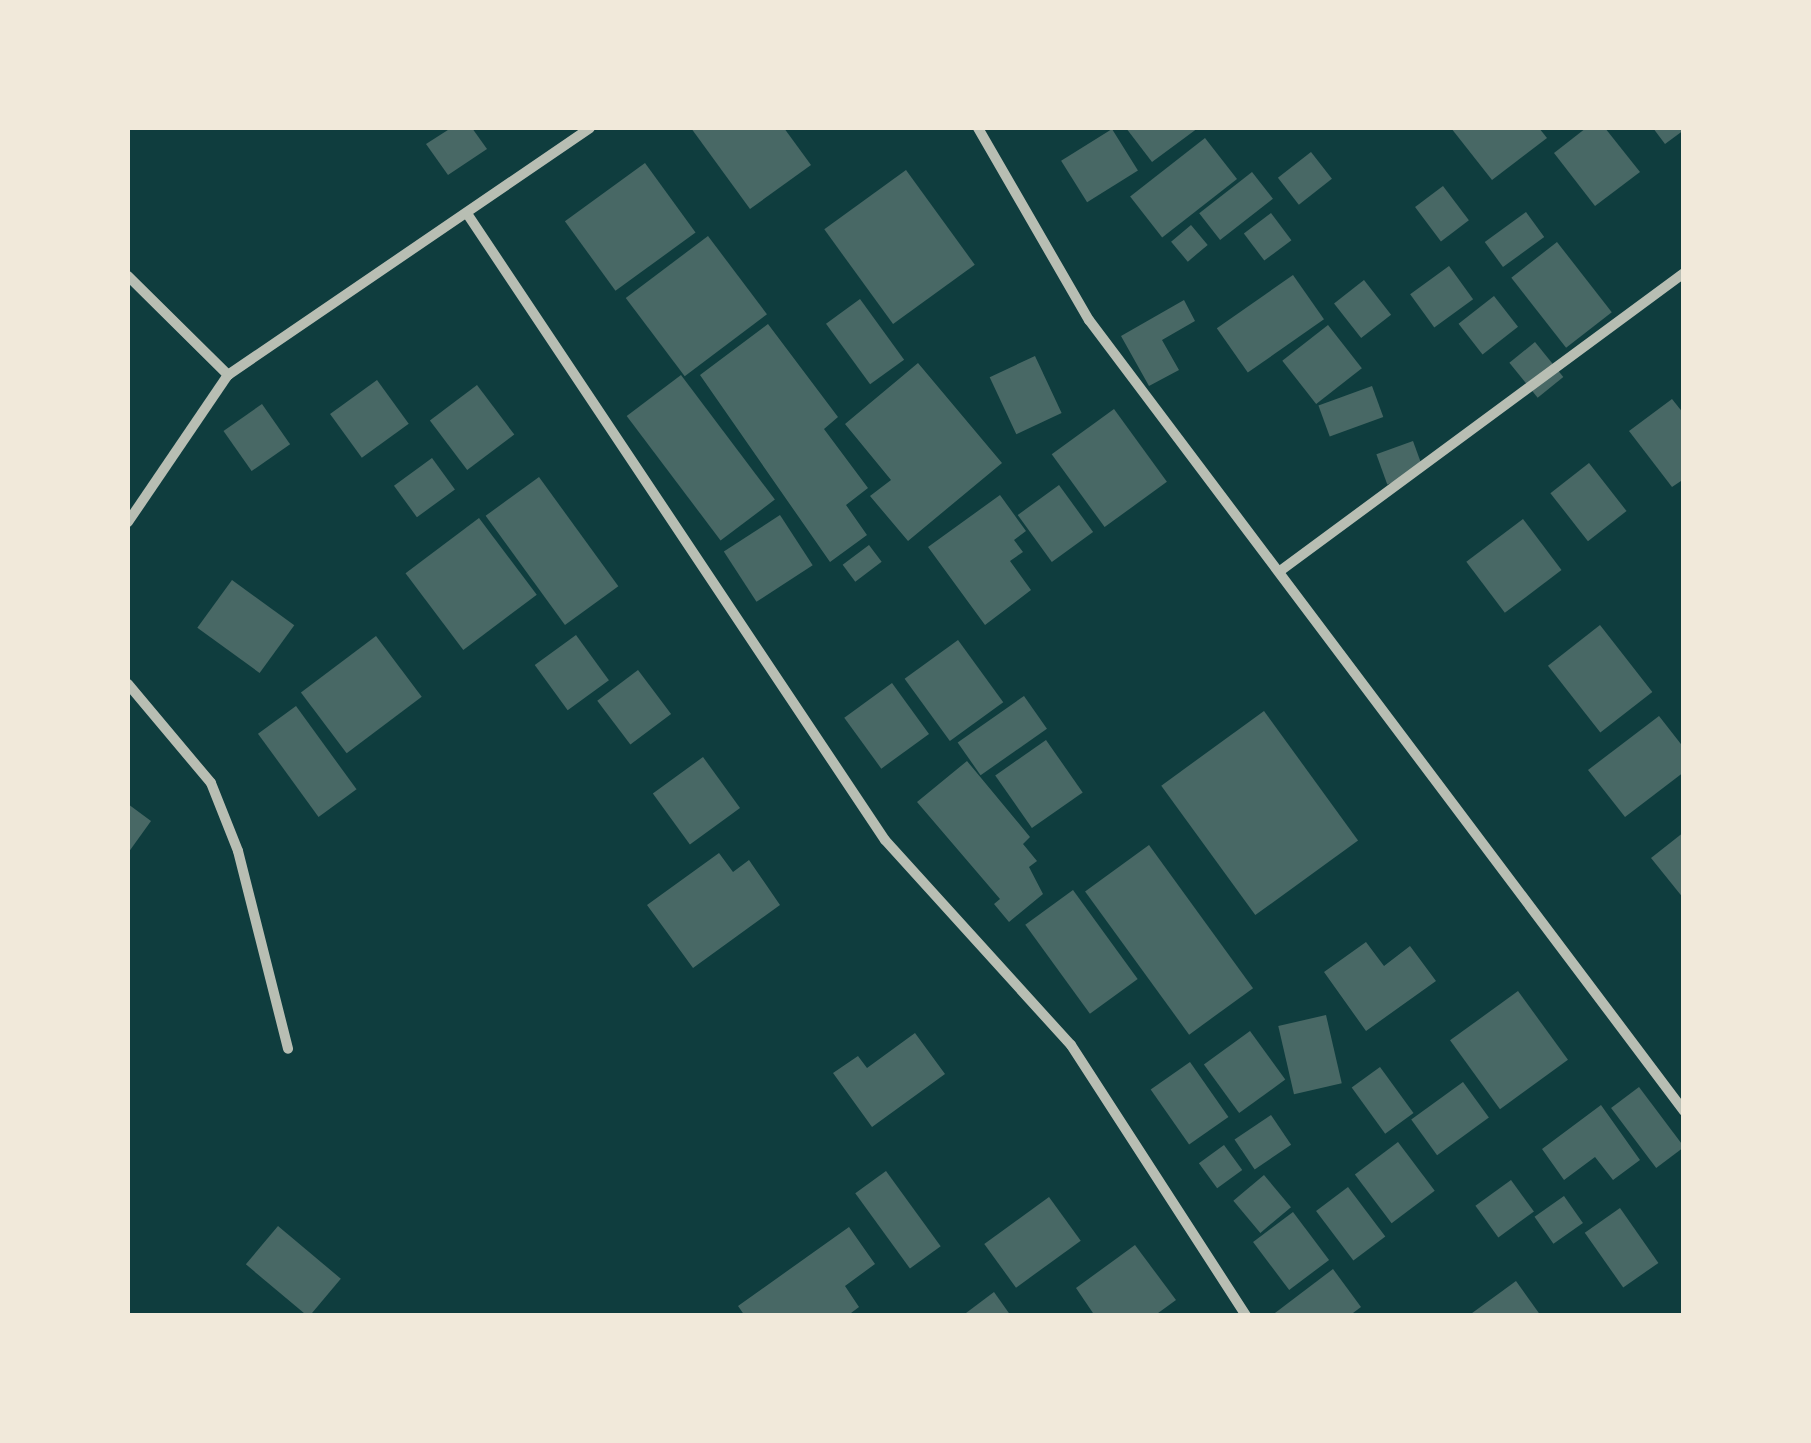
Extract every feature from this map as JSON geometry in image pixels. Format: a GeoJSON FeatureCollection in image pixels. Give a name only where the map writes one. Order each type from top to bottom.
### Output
{"type":"FeatureCollection","features":[{"type":"Feature","properties":{"kind":"street"},"geometry":{"type":"LineString","coordinates":[[128,522],[228,375],[468,216],[590,128]]}},
{"type":"Feature","properties":{"kind":"street"},"geometry":{"type":"LineString","coordinates":[[978,128],[1089,320],[1684,1111]]}},
{"type":"Feature","properties":{"kind":"street"},"geometry":{"type":"LineString","coordinates":[[468,216],[885,840],[1071,1045],[1246,1316]]}},
{"type":"Feature","properties":{"kind":"street"},"geometry":{"type":"LineString","coordinates":[[1280,571],[1684,274]]}},
{"type":"Feature","properties":{"kind":"street"},"geometry":{"type":"LineString","coordinates":[[128,276],[228,375]]}},
{"type":"Feature","properties":{"kind":"street"},"geometry":{"type":"LineString","coordinates":[[128,684],[211,784],[238,851],[288,1049]]}},
{"type":"Feature","properties":{"kind":"building"},"geometry":{"type":"Polygon","coordinates":[[[451,128],[472,128],[487,149],[448,175],[426,144],[451,128]]]}},
{"type":"Feature","properties":{"kind":"building"},"geometry":{"type":"Polygon","coordinates":[[[691,128],[784,128],[811,165],[750,209],[691,128]]]}},
{"type":"Feature","properties":{"kind":"building"},"geometry":{"type":"Polygon","coordinates":[[[1126,128],[1198,128],[1152,162],[1126,128]]]}},
{"type":"Feature","properties":{"kind":"building"},"geometry":{"type":"Polygon","coordinates":[[[1451,128],[1539,128],[1547,138],[1492,180],[1451,128]]]}},
{"type":"Feature","properties":{"kind":"building"},"geometry":{"type":"Polygon","coordinates":[[[1586,128],[1605,128],[1640,172],[1595,206],[1554,153],[1586,128]]]}},
{"type":"Feature","properties":{"kind":"building"},"geometry":{"type":"Polygon","coordinates":[[[1653,128],[1684,128],[1684,130],[1665,144],[1653,128]]]}},
{"type":"Feature","properties":{"kind":"building"},"geometry":{"type":"Polygon","coordinates":[[[1112,129],[1138,171],[1087,202],[1061,161],[1112,129]]]}},
{"type":"Feature","properties":{"kind":"building"},"geometry":{"type":"Polygon","coordinates":[[[1205,138],[1237,179],[1162,237],[1130,196],[1205,138]]]}},
{"type":"Feature","properties":{"kind":"building"},"geometry":{"type":"Polygon","coordinates":[[[1311,152],[1332,179],[1299,205],[1278,178],[1311,152]]]}},
{"type":"Feature","properties":{"kind":"building"},"geometry":{"type":"Polygon","coordinates":[[[645,163],[696,233],[615,291],[565,221],[645,163]]]}},
{"type":"Feature","properties":{"kind":"building"},"geometry":{"type":"Polygon","coordinates":[[[906,170],[975,265],[893,324],[824,229],[906,170]]]}},
{"type":"Feature","properties":{"kind":"building"},"geometry":{"type":"Polygon","coordinates":[[[1252,172],[1273,199],[1220,240],[1199,213],[1252,172]]]}},
{"type":"Feature","properties":{"kind":"building"},"geometry":{"type":"Polygon","coordinates":[[[1443,186],[1469,220],[1441,241],[1415,207],[1443,186]]]}},
{"type":"Feature","properties":{"kind":"building"},"geometry":{"type":"Polygon","coordinates":[[[1526,212],[1544,237],[1503,267],[1485,242],[1526,212]]]}},
{"type":"Feature","properties":{"kind":"building"},"geometry":{"type":"Polygon","coordinates":[[[1271,213],[1291,240],[1264,261],[1244,233],[1271,213]]]}},
{"type":"Feature","properties":{"kind":"building"},"geometry":{"type":"Polygon","coordinates":[[[1191,225],[1208,245],[1188,262],[1171,242],[1191,225]]]}},
{"type":"Feature","properties":{"kind":"building"},"geometry":{"type":"Polygon","coordinates":[[[708,236],[767,314],[685,376],[626,298],[708,236]]]}},
{"type":"Feature","properties":{"kind":"building"},"geometry":{"type":"Polygon","coordinates":[[[1557,242],[1612,312],[1566,348],[1511,278],[1557,242]]]}},
{"type":"Feature","properties":{"kind":"building"},"geometry":{"type":"Polygon","coordinates":[[[1449,266],[1473,299],[1434,327],[1410,294],[1449,266]]]}},
{"type":"Feature","properties":{"kind":"building"},"geometry":{"type":"Polygon","coordinates":[[[1293,275],[1324,319],[1248,373],[1217,328],[1293,275]]]}},
{"type":"Feature","properties":{"kind":"building"},"geometry":{"type":"Polygon","coordinates":[[[1364,280],[1391,315],[1361,338],[1334,303],[1364,280]]]}},
{"type":"Feature","properties":{"kind":"building"},"geometry":{"type":"Polygon","coordinates":[[[1494,296],[1518,327],[1483,354],[1459,324],[1494,296]]]}},
{"type":"Feature","properties":{"kind":"building"},"geometry":{"type":"Polygon","coordinates":[[[860,299],[904,360],[870,384],[826,324],[860,299]]]}},
{"type":"Feature","properties":{"kind":"building"},"geometry":{"type":"Polygon","coordinates":[[[1184,300],[1195,321],[1162,340],[1179,370],[1149,386],[1121,336],[1184,300]]]}},
{"type":"Feature","properties":{"kind":"building"},"geometry":{"type":"Polygon","coordinates":[[[768,324],[838,417],[824,429],[868,488],[846,505],[867,535],[830,562],[700,375],[768,324]]]}},
{"type":"Feature","properties":{"kind":"building"},"geometry":{"type":"Polygon","coordinates":[[[1328,325],[1362,368],[1316,404],[1282,361],[1328,325]]]}},
{"type":"Feature","properties":{"kind":"building"},"geometry":{"type":"Polygon","coordinates":[[[1535,342],[1563,377],[1538,398],[1509,363],[1535,342]]]}},
{"type":"Feature","properties":{"kind":"building"},"geometry":{"type":"Polygon","coordinates":[[[1035,356],[1062,413],[1016,434],[990,377],[1035,356]]]}},
{"type":"Feature","properties":{"kind":"building"},"geometry":{"type":"Polygon","coordinates":[[[918,363],[1002,463],[908,541],[870,496],[891,480],[845,424],[918,363]]]}},
{"type":"Feature","properties":{"kind":"building"},"geometry":{"type":"Polygon","coordinates":[[[681,375],[775,500],[721,541],[627,416],[681,375]]]}},
{"type":"Feature","properties":{"kind":"building"},"geometry":{"type":"Polygon","coordinates":[[[377,380],[409,424],[362,458],[330,414],[377,380]]]}},
{"type":"Feature","properties":{"kind":"building"},"geometry":{"type":"Polygon","coordinates":[[[477,385],[514,435],[467,470],[430,421],[477,385]]]}},
{"type":"Feature","properties":{"kind":"building"},"geometry":{"type":"Polygon","coordinates":[[[1372,386],[1383,417],[1330,437],[1318,405],[1372,386]]]}},
{"type":"Feature","properties":{"kind":"building"},"geometry":{"type":"Polygon","coordinates":[[[1672,399],[1684,414],[1684,479],[1672,487],[1629,431],[1672,399]]]}},
{"type":"Feature","properties":{"kind":"building"},"geometry":{"type":"Polygon","coordinates":[[[262,404],[290,444],[252,471],[223,431],[262,404]]]}},
{"type":"Feature","properties":{"kind":"building"},"geometry":{"type":"Polygon","coordinates":[[[1114,409],[1167,482],[1105,527],[1052,454],[1114,409]]]}},
{"type":"Feature","properties":{"kind":"building"},"geometry":{"type":"Polygon","coordinates":[[[1413,441],[1424,471],[1387,484],[1376,454],[1413,441]]]}},
{"type":"Feature","properties":{"kind":"building"},"geometry":{"type":"Polygon","coordinates":[[[432,458],[455,490],[417,517],[394,486],[432,458]]]}},
{"type":"Feature","properties":{"kind":"building"},"geometry":{"type":"Polygon","coordinates":[[[1589,463],[1627,511],[1588,541],[1550,493],[1589,463]]]}},
{"type":"Feature","properties":{"kind":"building"},"geometry":{"type":"Polygon","coordinates":[[[539,477],[618,586],[565,625],[486,516],[539,477]]]}},
{"type":"Feature","properties":{"kind":"building"},"geometry":{"type":"Polygon","coordinates":[[[1059,485],[1093,532],[1052,562],[1018,515],[1059,485]]]}},
{"type":"Feature","properties":{"kind":"building"},"geometry":{"type":"Polygon","coordinates":[[[1000,495],[1026,531],[1014,540],[1023,552],[1010,561],[1031,590],[985,625],[928,547],[1000,495]]]}},
{"type":"Feature","properties":{"kind":"building"},"geometry":{"type":"Polygon","coordinates":[[[780,515],[813,565],[756,602],[724,551],[780,515]]]}},
{"type":"Feature","properties":{"kind":"building"},"geometry":{"type":"Polygon","coordinates":[[[479,518],[537,595],[463,650],[406,573],[479,518]]]}},
{"type":"Feature","properties":{"kind":"building"},"geometry":{"type":"Polygon","coordinates":[[[1523,519],[1562,570],[1505,613],[1466,562],[1523,519]]]}},
{"type":"Feature","properties":{"kind":"building"},"geometry":{"type":"Polygon","coordinates":[[[869,545],[882,562],[855,582],[843,565],[869,545]]]}},
{"type":"Feature","properties":{"kind":"building"},"geometry":{"type":"Polygon","coordinates":[[[232,580],[294,625],[260,673],[197,628],[232,580]]]}},
{"type":"Feature","properties":{"kind":"building"},"geometry":{"type":"Polygon","coordinates":[[[1600,625],[1652,692],[1600,733],[1548,666],[1600,625]]]}},
{"type":"Feature","properties":{"kind":"building"},"geometry":{"type":"Polygon","coordinates":[[[576,635],[609,680],[568,710],[535,665],[576,635]]]}},
{"type":"Feature","properties":{"kind":"building"},"geometry":{"type":"Polygon","coordinates":[[[376,636],[422,697],[347,753],[301,693],[376,636]]]}},
{"type":"Feature","properties":{"kind":"building"},"geometry":{"type":"Polygon","coordinates":[[[958,640],[1003,702],[950,741],[905,679],[958,640]]]}},
{"type":"Feature","properties":{"kind":"building"},"geometry":{"type":"Polygon","coordinates":[[[638,670],[671,714],[630,745],[597,701],[638,670]]]}},
{"type":"Feature","properties":{"kind":"building"},"geometry":{"type":"Polygon","coordinates":[[[892,683],[929,734],[881,769],[844,718],[892,683]]]}},
{"type":"Feature","properties":{"kind":"building"},"geometry":{"type":"Polygon","coordinates":[[[1024,696],[1047,729],[981,775],[958,742],[1024,696]]]}},
{"type":"Feature","properties":{"kind":"building"},"geometry":{"type":"Polygon","coordinates":[[[296,706],[357,789],[319,817],[258,734],[296,706]]]}},
{"type":"Feature","properties":{"kind":"building"},"geometry":{"type":"Polygon","coordinates":[[[1264,711],[1358,840],[1255,915],[1161,786],[1264,711]]]}},
{"type":"Feature","properties":{"kind":"building"},"geometry":{"type":"Polygon","coordinates":[[[1659,716],[1684,748],[1684,772],[1625,817],[1588,770],[1659,716]]]}},
{"type":"Feature","properties":{"kind":"building"},"geometry":{"type":"Polygon","coordinates":[[[1046,740],[1083,792],[1032,828],[995,776],[1046,740]]]}},
{"type":"Feature","properties":{"kind":"building"},"geometry":{"type":"Polygon","coordinates":[[[703,757],[740,808],[690,844],[653,793],[703,757]]]}},
{"type":"Feature","properties":{"kind":"building"},"geometry":{"type":"Polygon","coordinates":[[[967,761],[1030,837],[1023,844],[1037,861],[1029,867],[1043,894],[1009,922],[994,904],[1000,899],[917,802],[967,761]]]}},
{"type":"Feature","properties":{"kind":"building"},"geometry":{"type":"Polygon","coordinates":[[[128,804],[151,821],[128,853],[128,804]]]}},
{"type":"Feature","properties":{"kind":"building"},"geometry":{"type":"Polygon","coordinates":[[[1684,832],[1684,899],[1651,858],[1684,832]]]}},
{"type":"Feature","properties":{"kind":"building"},"geometry":{"type":"Polygon","coordinates":[[[1149,845],[1253,988],[1189,1035],[1085,891],[1149,845]]]}},
{"type":"Feature","properties":{"kind":"building"},"geometry":{"type":"Polygon","coordinates":[[[719,853],[733,872],[749,860],[780,905],[693,968],[647,905],[719,853]]]}},
{"type":"Feature","properties":{"kind":"building"},"geometry":{"type":"Polygon","coordinates":[[[1073,890],[1138,979],[1090,1014],[1025,925],[1073,890]]]}},
{"type":"Feature","properties":{"kind":"building"},"geometry":{"type":"Polygon","coordinates":[[[1366,942],[1384,966],[1410,946],[1436,981],[1366,1031],[1324,972],[1366,942]]]}},
{"type":"Feature","properties":{"kind":"building"},"geometry":{"type":"Polygon","coordinates":[[[1518,991],[1568,1060],[1500,1109],[1450,1040],[1518,991]]]}},
{"type":"Feature","properties":{"kind":"building"},"geometry":{"type":"Polygon","coordinates":[[[1326,1015],[1342,1083],[1294,1094],[1278,1026],[1326,1015]]]}},
{"type":"Feature","properties":{"kind":"building"},"geometry":{"type":"Polygon","coordinates":[[[1250,1031],[1285,1080],[1239,1113],[1204,1065],[1250,1031]]]}},
{"type":"Feature","properties":{"kind":"building"},"geometry":{"type":"Polygon","coordinates":[[[915,1033],[945,1074],[872,1127],[833,1073],[858,1056],[867,1068],[915,1033]]]}},
{"type":"Feature","properties":{"kind":"building"},"geometry":{"type":"Polygon","coordinates":[[[1190,1062],[1228,1117],[1189,1144],[1151,1090],[1190,1062]]]}},
{"type":"Feature","properties":{"kind":"building"},"geometry":{"type":"Polygon","coordinates":[[[1380,1067],[1414,1113],[1385,1134],[1352,1088],[1380,1067]]]}},
{"type":"Feature","properties":{"kind":"building"},"geometry":{"type":"Polygon","coordinates":[[[1463,1082],[1489,1118],[1437,1155],[1411,1120],[1463,1082]]]}},
{"type":"Feature","properties":{"kind":"building"},"geometry":{"type":"Polygon","coordinates":[[[1639,1087],[1684,1147],[1656,1168],[1611,1108],[1639,1087]]]}},
{"type":"Feature","properties":{"kind":"building"},"geometry":{"type":"Polygon","coordinates":[[[1601,1105],[1640,1160],[1613,1180],[1595,1157],[1564,1180],[1542,1149],[1601,1105]]]}},
{"type":"Feature","properties":{"kind":"building"},"geometry":{"type":"Polygon","coordinates":[[[1271,1115],[1291,1145],[1255,1169],[1235,1140],[1271,1115]]]}},
{"type":"Feature","properties":{"kind":"building"},"geometry":{"type":"Polygon","coordinates":[[[1398,1142],[1435,1191],[1392,1223],[1355,1174],[1398,1142]]]}},
{"type":"Feature","properties":{"kind":"building"},"geometry":{"type":"Polygon","coordinates":[[[1224,1145],[1242,1170],[1217,1188],[1199,1163],[1224,1145]]]}},
{"type":"Feature","properties":{"kind":"building"},"geometry":{"type":"Polygon","coordinates":[[[886,1171],[941,1246],[910,1269],[855,1193],[886,1171]]]}},
{"type":"Feature","properties":{"kind":"building"},"geometry":{"type":"Polygon","coordinates":[[[1264,1175],[1291,1207],[1260,1233],[1233,1201],[1264,1175]]]}},
{"type":"Feature","properties":{"kind":"building"},"geometry":{"type":"Polygon","coordinates":[[[1511,1180],[1534,1212],[1498,1237],[1475,1206],[1511,1180]]]}},
{"type":"Feature","properties":{"kind":"building"},"geometry":{"type":"Polygon","coordinates":[[[1348,1187],[1385,1237],[1353,1261],[1316,1211],[1348,1187]]]}},
{"type":"Feature","properties":{"kind":"building"},"geometry":{"type":"Polygon","coordinates":[[[1564,1196],[1583,1223],[1553,1244],[1535,1217],[1564,1196]]]}},
{"type":"Feature","properties":{"kind":"building"},"geometry":{"type":"Polygon","coordinates":[[[1049,1197],[1081,1241],[1016,1288],[984,1244],[1049,1197]]]}},
{"type":"Feature","properties":{"kind":"building"},"geometry":{"type":"Polygon","coordinates":[[[1620,1208],[1658,1263],[1623,1288],[1585,1233],[1620,1208]]]}},
{"type":"Feature","properties":{"kind":"building"},"geometry":{"type":"Polygon","coordinates":[[[1293,1212],[1329,1260],[1289,1290],[1253,1242],[1293,1212]]]}},
{"type":"Feature","properties":{"kind":"building"},"geometry":{"type":"Polygon","coordinates":[[[278,1226],[341,1279],[307,1316],[246,1264],[278,1226]]]}},
{"type":"Feature","properties":{"kind":"building"},"geometry":{"type":"Polygon","coordinates":[[[849,1227],[875,1264],[845,1286],[859,1307],[847,1316],[745,1316],[738,1306],[849,1227]]]}},
{"type":"Feature","properties":{"kind":"building"},"geometry":{"type":"Polygon","coordinates":[[[1135,1245],[1176,1300],[1154,1316],[1095,1316],[1076,1288],[1135,1245]]]}},
{"type":"Feature","properties":{"kind":"building"},"geometry":{"type":"Polygon","coordinates":[[[1333,1269],[1361,1307],[1349,1316],[1271,1316],[1333,1269]]]}},
{"type":"Feature","properties":{"kind":"building"},"geometry":{"type":"Polygon","coordinates":[[[1516,1281],[1541,1316],[1468,1316],[1516,1281]]]}},
{"type":"Feature","properties":{"kind":"building"},"geometry":{"type":"Polygon","coordinates":[[[994,1292],[1011,1316],[962,1316],[994,1292]]]}}]}
